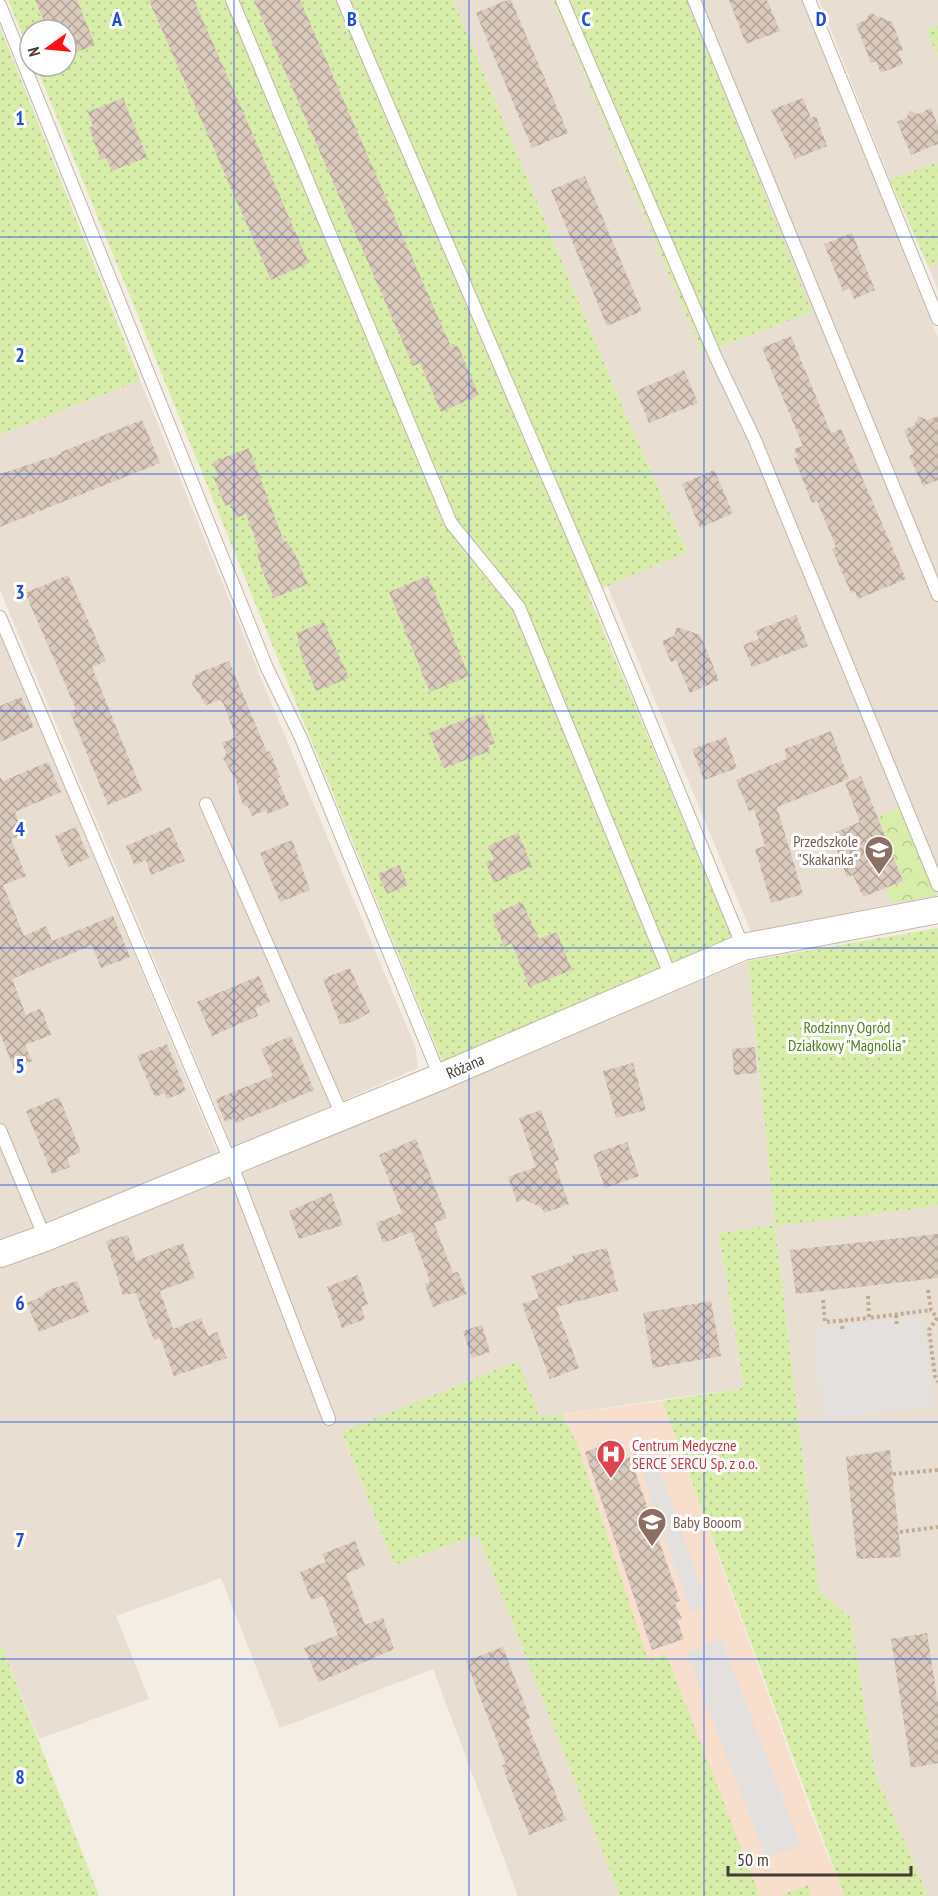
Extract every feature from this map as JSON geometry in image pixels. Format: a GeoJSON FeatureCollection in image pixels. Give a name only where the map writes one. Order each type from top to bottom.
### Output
{"type":"FeatureCollection","features":[{"type":"Feature","properties":{"kind":"street","name":"Różana"},"geometry":{"type":"LineString","coordinates":[[0,1254],[45,1238],[231,1163],[342,1115],[440,1077],[743,947],[938,910]]}},
{"type":"Feature","properties":{"kind":"lane"},"geometry":{"type":"LineString","coordinates":[[232,0],[451,523],[519,607],[671,977]]}},
{"type":"Feature","properties":{"kind":"lane"},"geometry":{"type":"LineString","coordinates":[[343,0],[597,592],[743,947]]}},
{"type":"Feature","properties":{"kind":"lane"},"geometry":{"type":"LineString","coordinates":[[562,0],[717,360],[755,440],[938,885]]}},
{"type":"Feature","properties":{"kind":"lane"},"geometry":{"type":"LineString","coordinates":[[694,0],[938,595]]}},
{"type":"Feature","properties":{"kind":"lane"},"geometry":{"type":"LineString","coordinates":[[809,0],[938,319]]}},
{"type":"Feature","properties":{"kind":"lane"},"geometry":{"type":"LineString","coordinates":[[0,5],[267,668],[301,738],[440,1077]]}},
{"type":"Feature","properties":{"kind":"lane"},"geometry":{"type":"LineString","coordinates":[[0,617],[231,1163],[329,1419]]}},
{"type":"Feature","properties":{"kind":"lane"},"geometry":{"type":"LineString","coordinates":[[206,804],[342,1115]]}},
{"type":"Feature","properties":{"kind":"lane"},"geometry":{"type":"LineString","coordinates":[[0,1130],[45,1238]]}},
{"type":"Feature","properties":{"kind":"path"},"geometry":{"type":"LineString","coordinates":[[928,1290],[931,1310],[937,1318],[929,1330],[934,1376],[938,1382]]}},
{"type":"Feature","properties":{"kind":"path"},"geometry":{"type":"LineString","coordinates":[[867,1296],[869,1318]]}},
{"type":"Feature","properties":{"kind":"path"},"geometry":{"type":"LineString","coordinates":[[823,1300],[825,1322],[931,1310]]}},
{"type":"Feature","properties":{"kind":"path"},"geometry":{"type":"LineString","coordinates":[[896,1315],[897,1327]]}},
{"type":"Feature","properties":{"kind":"path"},"geometry":{"type":"LineString","coordinates":[[841,1320],[843,1331]]}},
{"type":"Feature","properties":{"kind":"path"},"geometry":{"type":"LineString","coordinates":[[893,1474],[938,1470]]}},
{"type":"Feature","properties":{"kind":"path"},"geometry":{"type":"LineString","coordinates":[[900,1532],[938,1527]]}},
{"type":"Feature","properties":{"kind":"shaded area"},"geometry":{"type":"Polygon","coordinates":[[[453,0],[553,0],[702,353],[811,312],[687,0],[803,0],[938,337],[938,895],[751,932],[607,585],[687,551],[627,418],[453,0]]]}},
{"type":"Feature","properties":{"kind":"shaded area"},"geometry":{"type":"Polygon","coordinates":[[[819,0],[938,0],[938,24],[927,29],[938,57],[938,162],[890,180],[819,0]]]}},
{"type":"Feature","properties":{"kind":"shaded area"},"geometry":{"type":"Polygon","coordinates":[[[938,262],[938,290],[928,266],[938,262]]]}},
{"type":"Feature","properties":{"kind":"shaded area"},"geometry":{"type":"Polygon","coordinates":[[[140,380],[270,700],[415,1046],[418,1068],[233,1148],[0,590],[0,435],[140,380]]]}},
{"type":"Feature","properties":{"kind":"shaded area"},"geometry":{"type":"Polygon","coordinates":[[[0,632],[218,1155],[0,1240],[0,632]]]}},
{"type":"Feature","properties":{"kind":"shaded area"},"geometry":{"type":"Polygon","coordinates":[[[748,961],[775,1225],[719,1233],[744,1388],[540,1417],[517,1361],[342,1433],[394,1565],[478,1535],[620,1896],[518,1896],[433,1669],[280,1728],[221,1578],[116,1616],[149,1699],[39,1739],[0,1642],[0,1269],[240,1174],[748,961]]]}},
{"type":"Feature","properties":{"kind":"shaded area"},"geometry":{"type":"Polygon","coordinates":[[[938,1206],[938,1896],[928,1896],[875,1773],[851,1618],[819,1591],[775,1225],[938,1206]]]}},
{"type":"Feature","properties":{"kind":"shaded area"},"geometry":{"type":"Polygon","coordinates":[[[923,1316],[933,1407],[822,1419],[813,1328],[923,1316]]]}},
{"type":"Feature","properties":{"kind":"shaded area"},"geometry":{"type":"Polygon","coordinates":[[[662,1401],[811,1813],[844,1896],[725,1896],[540,1417],[662,1401]]]}},
{"type":"Feature","properties":{"kind":"shaded area"},"geometry":{"type":"Polygon","coordinates":[[[653,1450],[708,1606],[691,1613],[636,1456],[653,1450]]]}},
{"type":"Feature","properties":{"kind":"shaded area"},"geometry":{"type":"Polygon","coordinates":[[[721,1639],[801,1845],[766,1858],[686,1652],[721,1639]]]}},
{"type":"Feature","properties":{"kind":"green space"},"geometry":{"type":"Polygon","coordinates":[[[8,0],[453,0],[627,418],[687,552],[588,594],[733,939],[443,1063],[41,78],[78,78],[78,18],[18,18],[18,24],[8,0]]]}},
{"type":"Feature","properties":{"kind":"green space"},"geometry":{"type":"Polygon","coordinates":[[[553,0],[687,0],[812,312],[702,353],[553,0]]]}},
{"type":"Feature","properties":{"kind":"green space"},"geometry":{"type":"Polygon","coordinates":[[[938,24],[938,57],[926,29],[938,24]]]}},
{"type":"Feature","properties":{"kind":"green space"},"geometry":{"type":"Polygon","coordinates":[[[0,27],[18,72],[18,78],[20,78],[140,380],[0,435],[0,27]]]}},
{"type":"Feature","properties":{"kind":"green space"},"geometry":{"type":"Polygon","coordinates":[[[938,162],[938,262],[928,266],[890,180],[938,162]]]}},
{"type":"Feature","properties":{"kind":"green space"},"geometry":{"type":"Polygon","coordinates":[[[899,808],[936,896],[892,903],[887,888],[903,881],[878,817],[899,808]]]}},
{"type":"Feature","properties":{"kind":"green space","name":"Rodzinny Ogród Działkowy \"Magnolia\""},"geometry":{"type":"Polygon","coordinates":[[[938,928],[938,1206],[775,1226],[819,1591],[851,1618],[875,1773],[928,1896],[844,1896],[662,1401],[744,1388],[719,1233],[775,1225],[748,961],[938,928]]]}},
{"type":"Feature","properties":{"kind":"green space"},"geometry":{"type":"Polygon","coordinates":[[[518,1361],[540,1417],[562,1414],[578,1446],[648,1660],[666,1654],[760,1896],[620,1896],[478,1535],[394,1565],[342,1432],[518,1361]]]}},
{"type":"Feature","properties":{"kind":"green space"},"geometry":{"type":"Polygon","coordinates":[[[0,1642],[99,1896],[0,1896],[0,1642]]]}},
{"type":"Feature","properties":{"kind":"green space"},"geometry":{"type":"Polygon","coordinates":[[[808,1885],[810,1896],[779,1896],[808,1885]]]}},
{"type":"Feature","properties":{"kind":"building"},"geometry":{"type":"Polygon","coordinates":[[[35,0],[77,0],[95,45],[78,51],[78,18],[43,18],[35,0]]]}},
{"type":"Feature","properties":{"kind":"building"},"geometry":{"type":"Polygon","coordinates":[[[149,0],[194,0],[309,263],[271,280],[149,0]]]}},
{"type":"Feature","properties":{"kind":"building"},"geometry":{"type":"Polygon","coordinates":[[[254,0],[300,0],[451,347],[458,346],[479,395],[441,412],[420,363],[413,366],[254,0]]]}},
{"type":"Feature","properties":{"kind":"building"},"geometry":{"type":"Polygon","coordinates":[[[511,0],[568,133],[532,148],[476,13],[511,0]]]}},
{"type":"Feature","properties":{"kind":"building"},"geometry":{"type":"Polygon","coordinates":[[[729,0],[767,0],[780,31],[746,44],[729,0]]]}},
{"type":"Feature","properties":{"kind":"building"},"geometry":{"type":"Polygon","coordinates":[[[870,13],[892,22],[903,50],[898,52],[903,64],[881,73],[876,61],[871,63],[856,24],[866,20],[870,13]]]}},
{"type":"Feature","properties":{"kind":"building"},"geometry":{"type":"Polygon","coordinates":[[[123,98],[147,157],[112,171],[106,158],[101,160],[89,128],[93,126],[88,112],[123,98]]]}},
{"type":"Feature","properties":{"kind":"building"},"geometry":{"type":"Polygon","coordinates":[[[803,98],[811,118],[816,116],[827,146],[795,159],[771,110],[803,98]]]}},
{"type":"Feature","properties":{"kind":"building"},"geometry":{"type":"Polygon","coordinates":[[[931,108],[938,126],[938,144],[911,155],[897,122],[906,118],[910,111],[918,114],[931,108]]]}},
{"type":"Feature","properties":{"kind":"building"},"geometry":{"type":"Polygon","coordinates":[[[585,176],[642,311],[607,326],[551,190],[585,176]]]}},
{"type":"Feature","properties":{"kind":"building"},"geometry":{"type":"Polygon","coordinates":[[[852,233],[875,290],[854,299],[850,288],[843,291],[824,244],[852,233]]]}},
{"type":"Feature","properties":{"kind":"building"},"geometry":{"type":"Polygon","coordinates":[[[791,336],[831,433],[841,429],[906,579],[858,599],[855,591],[851,593],[832,549],[836,547],[817,501],[812,503],[794,458],[798,457],[794,449],[803,446],[762,348],[791,336]]]}},
{"type":"Feature","properties":{"kind":"building"},"geometry":{"type":"Polygon","coordinates":[[[684,370],[698,403],[649,423],[636,391],[684,370]]]}},
{"type":"Feature","properties":{"kind":"building"},"geometry":{"type":"Polygon","coordinates":[[[918,416],[927,420],[938,416],[938,480],[923,486],[909,456],[914,453],[904,430],[915,425],[918,416]]]}},
{"type":"Feature","properties":{"kind":"building"},"geometry":{"type":"Polygon","coordinates":[[[142,420],[160,463],[0,527],[0,474],[61,454],[61,452],[142,420]]]}},
{"type":"Feature","properties":{"kind":"building"},"geometry":{"type":"Polygon","coordinates":[[[249,448],[284,542],[287,541],[295,554],[308,584],[274,598],[261,568],[257,553],[260,552],[246,514],[236,518],[230,504],[225,506],[214,478],[218,476],[213,462],[249,448]]]}},
{"type":"Feature","properties":{"kind":"building"},"geometry":{"type":"Polygon","coordinates":[[[714,470],[733,513],[700,528],[682,484],[714,470]]]}},
{"type":"Feature","properties":{"kind":"building"},"geometry":{"type":"Polygon","coordinates":[[[68,575],[106,661],[92,667],[142,791],[108,805],[70,712],[76,709],[25,593],[68,575]]]}},
{"type":"Feature","properties":{"kind":"building"},"geometry":{"type":"Polygon","coordinates":[[[428,576],[469,676],[430,692],[389,592],[428,576]]]}},
{"type":"Feature","properties":{"kind":"building"},"geometry":{"type":"Polygon","coordinates":[[[796,615],[808,646],[752,667],[743,645],[759,639],[755,631],[796,615]]]}},
{"type":"Feature","properties":{"kind":"building"},"geometry":{"type":"Polygon","coordinates":[[[324,622],[349,678],[316,691],[301,655],[297,633],[324,622]]]}},
{"type":"Feature","properties":{"kind":"building"},"geometry":{"type":"Polygon","coordinates":[[[677,627],[700,635],[719,680],[690,693],[676,660],[671,662],[662,641],[674,636],[677,627]]]}},
{"type":"Feature","properties":{"kind":"building"},"geometry":{"type":"Polygon","coordinates":[[[229,661],[267,752],[270,751],[280,777],[277,778],[289,805],[268,814],[266,810],[252,816],[248,807],[242,804],[236,780],[223,759],[226,753],[222,743],[236,737],[223,703],[220,700],[206,705],[192,684],[196,674],[229,661]]]}},
{"type":"Feature","properties":{"kind":"building"},"geometry":{"type":"Polygon","coordinates":[[[21,697],[34,727],[0,742],[0,706],[21,697]]]}},
{"type":"Feature","properties":{"kind":"building"},"geometry":{"type":"Polygon","coordinates":[[[483,713],[495,743],[488,746],[490,751],[444,768],[429,733],[483,713]]]}},
{"type":"Feature","properties":{"kind":"building"},"geometry":{"type":"Polygon","coordinates":[[[831,731],[849,779],[777,807],[803,894],[771,903],[755,849],[765,846],[754,809],[749,811],[736,780],[786,759],[785,749],[831,731]]]}},
{"type":"Feature","properties":{"kind":"building"},"geometry":{"type":"Polygon","coordinates":[[[726,737],[737,768],[704,780],[692,749],[726,737]]]}},
{"type":"Feature","properties":{"kind":"building"},"geometry":{"type":"Polygon","coordinates":[[[48,762],[61,792],[15,812],[24,834],[11,839],[26,876],[3,885],[24,936],[46,926],[52,941],[113,916],[130,957],[101,968],[92,945],[12,979],[26,1015],[41,1008],[51,1035],[25,1045],[32,1061],[14,1069],[0,1033],[0,777],[3,781],[48,762]]]}},
{"type":"Feature","properties":{"kind":"building"},"geometry":{"type":"Polygon","coordinates":[[[861,776],[903,881],[863,897],[853,875],[847,877],[834,844],[840,841],[836,832],[860,822],[845,783],[861,776]]]}},
{"type":"Feature","properties":{"kind":"building"},"geometry":{"type":"Polygon","coordinates":[[[76,827],[89,858],[68,867],[55,836],[76,827]]]}},
{"type":"Feature","properties":{"kind":"building"},"geometry":{"type":"Polygon","coordinates":[[[170,827],[185,861],[151,875],[146,860],[134,865],[126,846],[170,827]]]}},
{"type":"Feature","properties":{"kind":"building"},"geometry":{"type":"Polygon","coordinates":[[[518,833],[532,866],[494,883],[486,863],[494,859],[488,846],[518,833]]]}},
{"type":"Feature","properties":{"kind":"building"},"geometry":{"type":"Polygon","coordinates":[[[292,840],[310,890],[280,902],[260,853],[292,840]]]}},
{"type":"Feature","properties":{"kind":"building"},"geometry":{"type":"Polygon","coordinates":[[[399,865],[408,885],[387,894],[378,874],[399,865]]]}},
{"type":"Feature","properties":{"kind":"building"},"geometry":{"type":"Polygon","coordinates":[[[522,902],[539,939],[557,932],[572,970],[529,987],[512,943],[504,947],[492,915],[522,902]]]}},
{"type":"Feature","properties":{"kind":"building"},"geometry":{"type":"Polygon","coordinates":[[[350,968],[370,1012],[353,1022],[340,1024],[323,979],[350,968]]]}},
{"type":"Feature","properties":{"kind":"building"},"geometry":{"type":"Polygon","coordinates":[[[259,976],[270,1002],[255,1008],[258,1016],[212,1036],[197,1002],[259,976]]]}},
{"type":"Feature","properties":{"kind":"building"},"geometry":{"type":"Polygon","coordinates":[[[291,1036],[314,1090],[236,1123],[234,1118],[225,1122],[216,1099],[273,1076],[261,1049],[291,1036]]]}},
{"type":"Feature","properties":{"kind":"building"},"geometry":{"type":"Polygon","coordinates":[[[167,1044],[186,1091],[167,1099],[165,1093],[155,1097],[137,1056],[167,1044]]]}},
{"type":"Feature","properties":{"kind":"building"},"geometry":{"type":"Polygon","coordinates":[[[755,1047],[757,1073],[734,1075],[732,1049],[755,1047]]]}},
{"type":"Feature","properties":{"kind":"building"},"geometry":{"type":"Polygon","coordinates":[[[633,1063],[646,1110],[616,1118],[603,1071],[633,1063]]]}},
{"type":"Feature","properties":{"kind":"building"},"geometry":{"type":"Polygon","coordinates":[[[59,1097],[81,1152],[67,1158],[70,1167],[52,1174],[26,1111],[59,1097]]]}},
{"type":"Feature","properties":{"kind":"building"},"geometry":{"type":"Polygon","coordinates":[[[541,1110],[559,1160],[554,1162],[569,1204],[544,1213],[542,1208],[524,1199],[517,1202],[508,1177],[536,1167],[519,1118],[541,1110]]]}},
{"type":"Feature","properties":{"kind":"building"},"geometry":{"type":"Polygon","coordinates":[[[416,1139],[447,1218],[434,1223],[453,1273],[458,1272],[467,1294],[433,1307],[425,1284],[430,1282],[412,1232],[383,1243],[376,1223],[402,1213],[379,1155],[416,1139]]]}},
{"type":"Feature","properties":{"kind":"building"},"geometry":{"type":"Polygon","coordinates":[[[627,1142],[639,1176],[605,1188],[593,1154],[627,1142]]]}},
{"type":"Feature","properties":{"kind":"building"},"geometry":{"type":"Polygon","coordinates":[[[331,1193],[343,1225],[299,1239],[289,1211],[331,1193]]]}},
{"type":"Feature","properties":{"kind":"building"},"geometry":{"type":"Polygon","coordinates":[[[938,1234],[938,1278],[796,1294],[790,1250],[938,1234]]]}},
{"type":"Feature","properties":{"kind":"building"},"geometry":{"type":"Polygon","coordinates":[[[128,1235],[136,1261],[183,1243],[195,1278],[160,1291],[173,1329],[201,1318],[208,1336],[217,1332],[227,1358],[174,1376],[160,1338],[154,1340],[136,1293],[123,1295],[106,1241],[128,1235]]]}},
{"type":"Feature","properties":{"kind":"building"},"geometry":{"type":"Polygon","coordinates":[[[607,1248],[618,1291],[556,1307],[579,1368],[550,1379],[522,1304],[539,1298],[531,1276],[574,1261],[572,1256],[607,1248]]]}},
{"type":"Feature","properties":{"kind":"building"},"geometry":{"type":"Polygon","coordinates":[[[358,1275],[368,1304],[361,1307],[365,1319],[342,1328],[327,1287],[358,1275]]]}},
{"type":"Feature","properties":{"kind":"building"},"geometry":{"type":"Polygon","coordinates":[[[77,1281],[89,1312],[39,1332],[27,1303],[41,1297],[48,1290],[77,1281]]]}},
{"type":"Feature","properties":{"kind":"building"},"geometry":{"type":"Polygon","coordinates":[[[711,1301],[721,1356],[653,1368],[643,1313],[711,1301]]]}},
{"type":"Feature","properties":{"kind":"building"},"geometry":{"type":"Polygon","coordinates":[[[482,1325],[490,1352],[472,1358],[463,1331],[482,1325]]]}},
{"type":"Feature","properties":{"kind":"building"},"geometry":{"type":"Polygon","coordinates":[[[617,1441],[623,1459],[630,1457],[680,1601],[675,1603],[682,1619],[677,1620],[684,1639],[652,1650],[585,1452],[617,1441]]]}},
{"type":"Feature","properties":{"kind":"building"},"geometry":{"type":"Polygon","coordinates":[[[890,1450],[901,1557],[857,1559],[846,1457],[890,1450]]]}},
{"type":"Feature","properties":{"kind":"building"},"geometry":{"type":"Polygon","coordinates":[[[355,1541],[365,1566],[346,1574],[365,1625],[383,1618],[394,1649],[319,1682],[304,1648],[338,1635],[323,1596],[311,1600],[300,1572],[326,1562],[322,1554],[355,1541]]]}},
{"type":"Feature","properties":{"kind":"building"},"geometry":{"type":"Polygon","coordinates":[[[927,1633],[938,1703],[938,1763],[911,1768],[891,1639],[927,1633]]]}},
{"type":"Feature","properties":{"kind":"building"},"geometry":{"type":"Polygon","coordinates":[[[503,1647],[530,1718],[526,1720],[566,1820],[529,1835],[502,1765],[506,1764],[466,1661],[503,1647]]]}},
{"type":"Feature","properties":{"kind":"place","name":"Przedszkole \"Skakanka\""},"geometry":{"type":"Point","coordinates":[879,876]}},
{"type":"Feature","properties":{"kind":"place","name":"Centrum Medyczne SERCE SERCU Sp. z o.o."},"geometry":{"type":"Point","coordinates":[611,1480]}},
{"type":"Feature","properties":{"kind":"place","name":"Baby Booom"},"geometry":{"type":"Point","coordinates":[652,1548]}}]}
